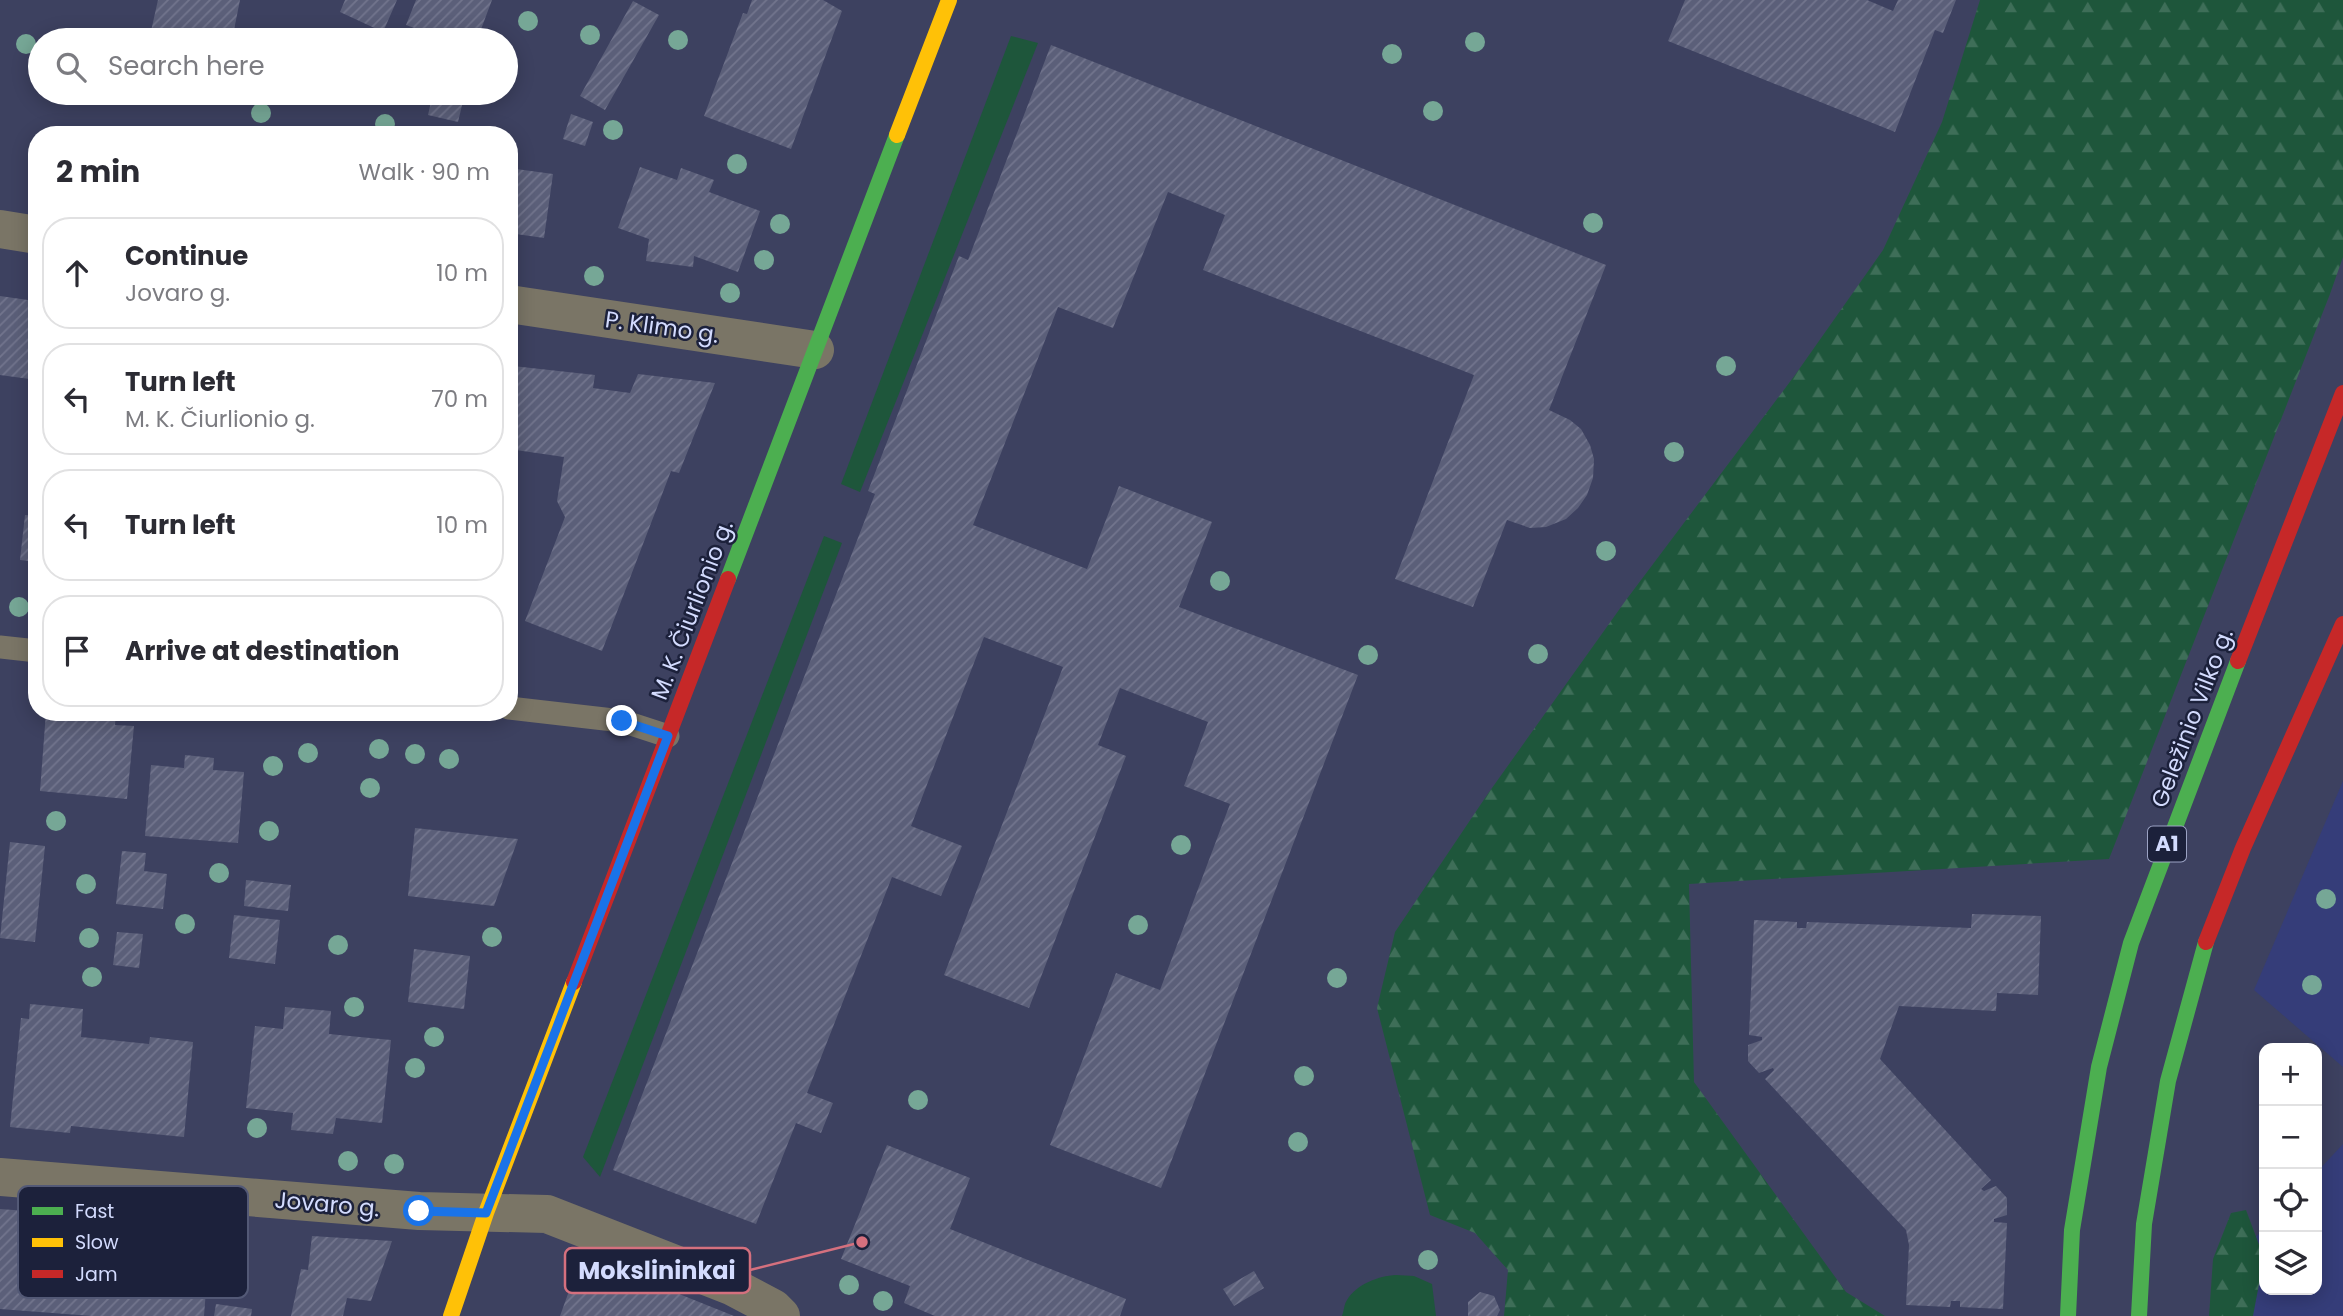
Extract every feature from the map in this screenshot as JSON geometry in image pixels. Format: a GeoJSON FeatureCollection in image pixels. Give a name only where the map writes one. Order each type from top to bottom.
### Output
{"type":"FeatureCollection","features":[{"type":"Feature","properties":{"kind":"main road","name":"M. K. Čiurlionio g."},"geometry":{"type":"LineString","coordinates":[[451,1316],[486,1213],[948,0]]}},
{"type":"Feature","properties":{"kind":"main road","name":"Geležinio Vilko g."},"geometry":{"type":"LineString","coordinates":[[2068,1316],[2072,1230],[2099,1067],[2131,943],[2343,393]]}},
{"type":"Feature","properties":{"kind":"main road"},"geometry":{"type":"LineString","coordinates":[[2139,1316],[2144,1224],[2168,1081],[2202,953],[2244,848],[2343,624]]}},
{"type":"Feature","properties":{"kind":"street"},"geometry":{"type":"LineString","coordinates":[[0,229],[28,234]]}},
{"type":"Feature","properties":{"kind":"street","name":"P. Klimo g."},"geometry":{"type":"LineString","coordinates":[[518,305],[815,349]]}},
{"type":"Feature","properties":{"kind":"street","name":"Jovaro g."},"geometry":{"type":"LineString","coordinates":[[0,1177],[111,1186]]}},
{"type":"Feature","properties":{"kind":"street","name":"Jovaro g."},"geometry":{"type":"LineString","coordinates":[[248,1197],[419,1211],[547,1214],[731,1286],[773,1308],[781,1316]]}},
{"type":"Feature","properties":{"kind":"lane"},"geometry":{"type":"LineString","coordinates":[[0,647],[28,650]]}},
{"type":"Feature","properties":{"kind":"lane"},"geometry":{"type":"LineString","coordinates":[[518,709],[622,721],[668,736]]}},
{"type":"Feature","properties":{"kind":"shaded area"},"geometry":{"type":"Polygon","coordinates":[[[2343,781],[2343,1067],[2322,1049],[2322,1043],[2315,1043],[2254,990],[2343,781]]]}},
{"type":"Feature","properties":{"kind":"shaded area"},"geometry":{"type":"Polygon","coordinates":[[[2343,1144],[2343,1316],[2226,1316],[2227,1268],[2259,1233],[2259,1295],[2322,1295],[2322,1167],[2343,1144]]]}},
{"type":"Feature","properties":{"kind":"green space"},"geometry":{"type":"Polygon","coordinates":[[[1980,0],[2343,0],[2343,257],[2330,294],[2109,859],[1689,884],[1694,1082],[1846,1292],[1885,1316],[1504,1316],[1508,1270],[1475,1233],[1430,1215],[1377,1008],[1395,932],[1487,795],[1626,600],[1795,375],[1883,250],[1942,122],[1980,0]]]}},
{"type":"Feature","properties":{"kind":"green space"},"geometry":{"type":"Polygon","coordinates":[[[1011,36],[1038,43],[860,492],[841,484],[1011,36]]]}},
{"type":"Feature","properties":{"kind":"green space"},"geometry":{"type":"Polygon","coordinates":[[[824,536],[842,543],[600,1177],[583,1157],[824,536]]]}},
{"type":"Feature","properties":{"kind":"green space"},"geometry":{"type":"Polygon","coordinates":[[[2246,1210],[2259,1245],[2259,1284],[2253,1316],[2209,1316],[2213,1259],[2231,1213],[2246,1210]]]}},
{"type":"Feature","properties":{"kind":"green space"},"geometry":{"type":"Polygon","coordinates":[[[1396,1275],[1414,1276],[1432,1284],[1436,1316],[1342,1316],[1346,1302],[1356,1289],[1375,1279],[1396,1275]]]}},
{"type":"Feature","properties":{"kind":"building"},"geometry":{"type":"Polygon","coordinates":[[[158,0],[240,0],[234,28],[152,28],[158,0]]]}},
{"type":"Feature","properties":{"kind":"building"},"geometry":{"type":"Polygon","coordinates":[[[345,0],[397,0],[385,28],[374,28],[340,12],[345,0]]]}},
{"type":"Feature","properties":{"kind":"building"},"geometry":{"type":"Polygon","coordinates":[[[416,0],[492,0],[482,28],[414,28],[406,25],[416,0]]]}},
{"type":"Feature","properties":{"kind":"building"},"geometry":{"type":"Polygon","coordinates":[[[752,0],[823,0],[842,11],[791,149],[704,116],[743,13],[747,14],[752,0]]]}},
{"type":"Feature","properties":{"kind":"building"},"geometry":{"type":"Polygon","coordinates":[[[1685,0],[1867,0],[1893,11],[1898,0],[1956,0],[1943,33],[1935,30],[1895,132],[1668,41],[1685,0]]]}},
{"type":"Feature","properties":{"kind":"building"},"geometry":{"type":"Polygon","coordinates":[[[633,1],[659,15],[605,110],[580,96],[633,1]]]}},
{"type":"Feature","properties":{"kind":"building"},"geometry":{"type":"Polygon","coordinates":[[[1051,45],[1606,265],[1549,410],[1570,420],[1581,429],[1594,459],[1593,478],[1587,495],[1566,519],[1546,527],[1530,528],[1507,520],[1473,607],[1395,579],[1474,375],[1203,270],[1225,215],[1168,192],[1113,328],[1058,307],[973,525],[1087,569],[1119,486],[1212,522],[1179,607],[1358,675],[1161,1188],[1050,1145],[1116,973],[1160,990],[1230,804],[1184,786],[1208,722],[1120,688],[1098,745],[1126,756],[1029,1008],[944,975],[1063,667],[984,637],[911,826],[962,846],[941,896],[892,877],[807,1093],[833,1103],[821,1133],[796,1123],[756,1224],[613,1170],[875,494],[868,491],[959,256],[968,260],[1051,45]]]}},
{"type":"Feature","properties":{"kind":"building"},"geometry":{"type":"Polygon","coordinates":[[[430,105],[462,105],[458,122],[428,115],[430,105]]]}},
{"type":"Feature","properties":{"kind":"building"},"geometry":{"type":"Polygon","coordinates":[[[571,114],[593,122],[585,146],[563,139],[571,114]]]}},
{"type":"Feature","properties":{"kind":"building"},"geometry":{"type":"Polygon","coordinates":[[[640,167],[677,180],[681,168],[714,180],[709,192],[760,211],[738,272],[694,256],[693,267],[646,261],[649,239],[618,228],[640,167]]]}},
{"type":"Feature","properties":{"kind":"building"},"geometry":{"type":"Polygon","coordinates":[[[518,169],[553,174],[544,238],[518,234],[518,169]]]}},
{"type":"Feature","properties":{"kind":"building"},"geometry":{"type":"Polygon","coordinates":[[[0,296],[28,300],[28,379],[0,375],[0,296]]]}},
{"type":"Feature","properties":{"kind":"building"},"geometry":{"type":"Polygon","coordinates":[[[518,367],[595,375],[593,388],[630,393],[638,374],[715,383],[679,473],[671,471],[602,651],[525,621],[565,517],[557,501],[564,457],[518,450],[518,367]]]}},
{"type":"Feature","properties":{"kind":"building"},"geometry":{"type":"Polygon","coordinates":[[[25,515],[28,515],[28,561],[20,560],[25,515]]]}},
{"type":"Feature","properties":{"kind":"building"},"geometry":{"type":"Polygon","coordinates":[[[45,721],[115,721],[115,725],[134,726],[127,799],[40,791],[45,721]]]}},
{"type":"Feature","properties":{"kind":"building"},"geometry":{"type":"Polygon","coordinates":[[[185,755],[214,758],[213,770],[244,772],[238,843],[145,836],[151,765],[184,768],[185,755]]]}},
{"type":"Feature","properties":{"kind":"building"},"geometry":{"type":"Polygon","coordinates":[[[415,828],[518,839],[494,906],[408,896],[415,828]]]}},
{"type":"Feature","properties":{"kind":"building"},"geometry":{"type":"Polygon","coordinates":[[[10,842],[45,846],[35,942],[0,938],[10,842]]]}},
{"type":"Feature","properties":{"kind":"building"},"geometry":{"type":"Polygon","coordinates":[[[122,851],[146,853],[144,871],[167,874],[163,909],[116,904],[122,851]]]}},
{"type":"Feature","properties":{"kind":"building"},"geometry":{"type":"Polygon","coordinates":[[[246,880],[291,885],[288,911],[244,906],[246,880]]]}},
{"type":"Feature","properties":{"kind":"building"},"geometry":{"type":"Polygon","coordinates":[[[1972,914],[2041,916],[2038,995],[1997,993],[1996,1011],[1899,1006],[1880,1059],[1991,1180],[1981,1189],[1984,1191],[1996,1186],[2007,1198],[2007,1215],[1994,1219],[1994,1222],[2007,1223],[2003,1309],[1960,1307],[1960,1301],[1951,1301],[1950,1307],[1906,1305],[1909,1245],[1906,1230],[1765,1079],[1773,1068],[1759,1073],[1748,1061],[1748,1045],[1762,1040],[1762,1037],[1749,1035],[1754,920],[1797,922],[1797,928],[1806,928],[1807,922],[1971,928],[1972,914]]]}},
{"type":"Feature","properties":{"kind":"building"},"geometry":{"type":"Polygon","coordinates":[[[234,915],[280,920],[275,964],[229,958],[234,915]]]}},
{"type":"Feature","properties":{"kind":"building"},"geometry":{"type":"Polygon","coordinates":[[[117,932],[143,934],[139,968],[113,965],[117,932]]]}},
{"type":"Feature","properties":{"kind":"building"},"geometry":{"type":"Polygon","coordinates":[[[414,949],[470,956],[464,1009],[408,1002],[414,949]]]}},
{"type":"Feature","properties":{"kind":"building"},"geometry":{"type":"Polygon","coordinates":[[[30,1004],[83,1009],[81,1037],[149,1044],[150,1037],[193,1042],[184,1137],[71,1126],[70,1133],[10,1127],[21,1018],[29,1019],[30,1004]]]}},
{"type":"Feature","properties":{"kind":"building"},"geometry":{"type":"Polygon","coordinates":[[[285,1007],[331,1011],[329,1034],[391,1040],[382,1123],[336,1118],[333,1134],[291,1130],[293,1113],[246,1108],[255,1026],[283,1029],[285,1007]]]}},
{"type":"Feature","properties":{"kind":"building"},"geometry":{"type":"Polygon","coordinates":[[[887,1145],[970,1178],[950,1229],[1126,1299],[1120,1316],[935,1316],[904,1303],[910,1286],[841,1259],[887,1145]]]}},
{"type":"Feature","properties":{"kind":"building"},"geometry":{"type":"Polygon","coordinates":[[[0,1209],[18,1210],[18,1298],[205,1298],[204,1316],[92,1316],[0,1309],[0,1209]]]}},
{"type":"Feature","properties":{"kind":"building"},"geometry":{"type":"Polygon","coordinates":[[[312,1236],[392,1241],[371,1301],[347,1298],[343,1316],[291,1316],[301,1269],[308,1270],[312,1236]]]}},
{"type":"Feature","properties":{"kind":"building"},"geometry":{"type":"Polygon","coordinates":[[[582,1255],[734,1316],[560,1316],[582,1255]]]}},
{"type":"Feature","properties":{"kind":"building"},"geometry":{"type":"Polygon","coordinates":[[[1254,1271],[1264,1288],[1234,1306],[1223,1289],[1254,1271]]]}},
{"type":"Feature","properties":{"kind":"building"},"geometry":{"type":"Polygon","coordinates":[[[1480,1292],[1494,1296],[1500,1310],[1497,1316],[1468,1316],[1468,1302],[1480,1292]]]}},
{"type":"Feature","properties":{"kind":"building"},"geometry":{"type":"Polygon","coordinates":[[[216,1304],[252,1309],[251,1316],[214,1316],[216,1304]]]}},
{"type":"Feature","properties":{"kind":"traffic: fast"},"geometry":{"type":"LineString","coordinates":[[728,579],[897,135]]}},
{"type":"Feature","properties":{"kind":"traffic: fast"},"geometry":{"type":"LineString","coordinates":[[2068,1316],[2072,1230],[2099,1067],[2131,943],[2238,661]]}},
{"type":"Feature","properties":{"kind":"traffic: fast"},"geometry":{"type":"LineString","coordinates":[[2139,1316],[2144,1224],[2168,1081],[2206,942]]}},
{"type":"Feature","properties":{"kind":"traffic: slow"},"geometry":{"type":"LineString","coordinates":[[897,135],[949,0]]}},
{"type":"Feature","properties":{"kind":"traffic: slow"},"geometry":{"type":"LineString","coordinates":[[451,1316],[486,1213],[574,982]]}},
{"type":"Feature","properties":{"kind":"traffic: jam"},"geometry":{"type":"LineString","coordinates":[[2238,661],[2343,393]]}},
{"type":"Feature","properties":{"kind":"traffic: jam"},"geometry":{"type":"LineString","coordinates":[[574,982],[728,579]]}},
{"type":"Feature","properties":{"kind":"traffic: jam"},"geometry":{"type":"LineString","coordinates":[[2206,942],[2243,848],[2343,624]]}},
{"type":"Feature","properties":{"kind":"place","name":"Mokslininkai"},"geometry":{"type":"Point","coordinates":[862,1242]}},
{"type":"Feature","properties":{"kind":"route"},"geometry":{"type":"LineString","coordinates":[[419,1211],[486,1213],[668,736],[622,721]]}}]}
